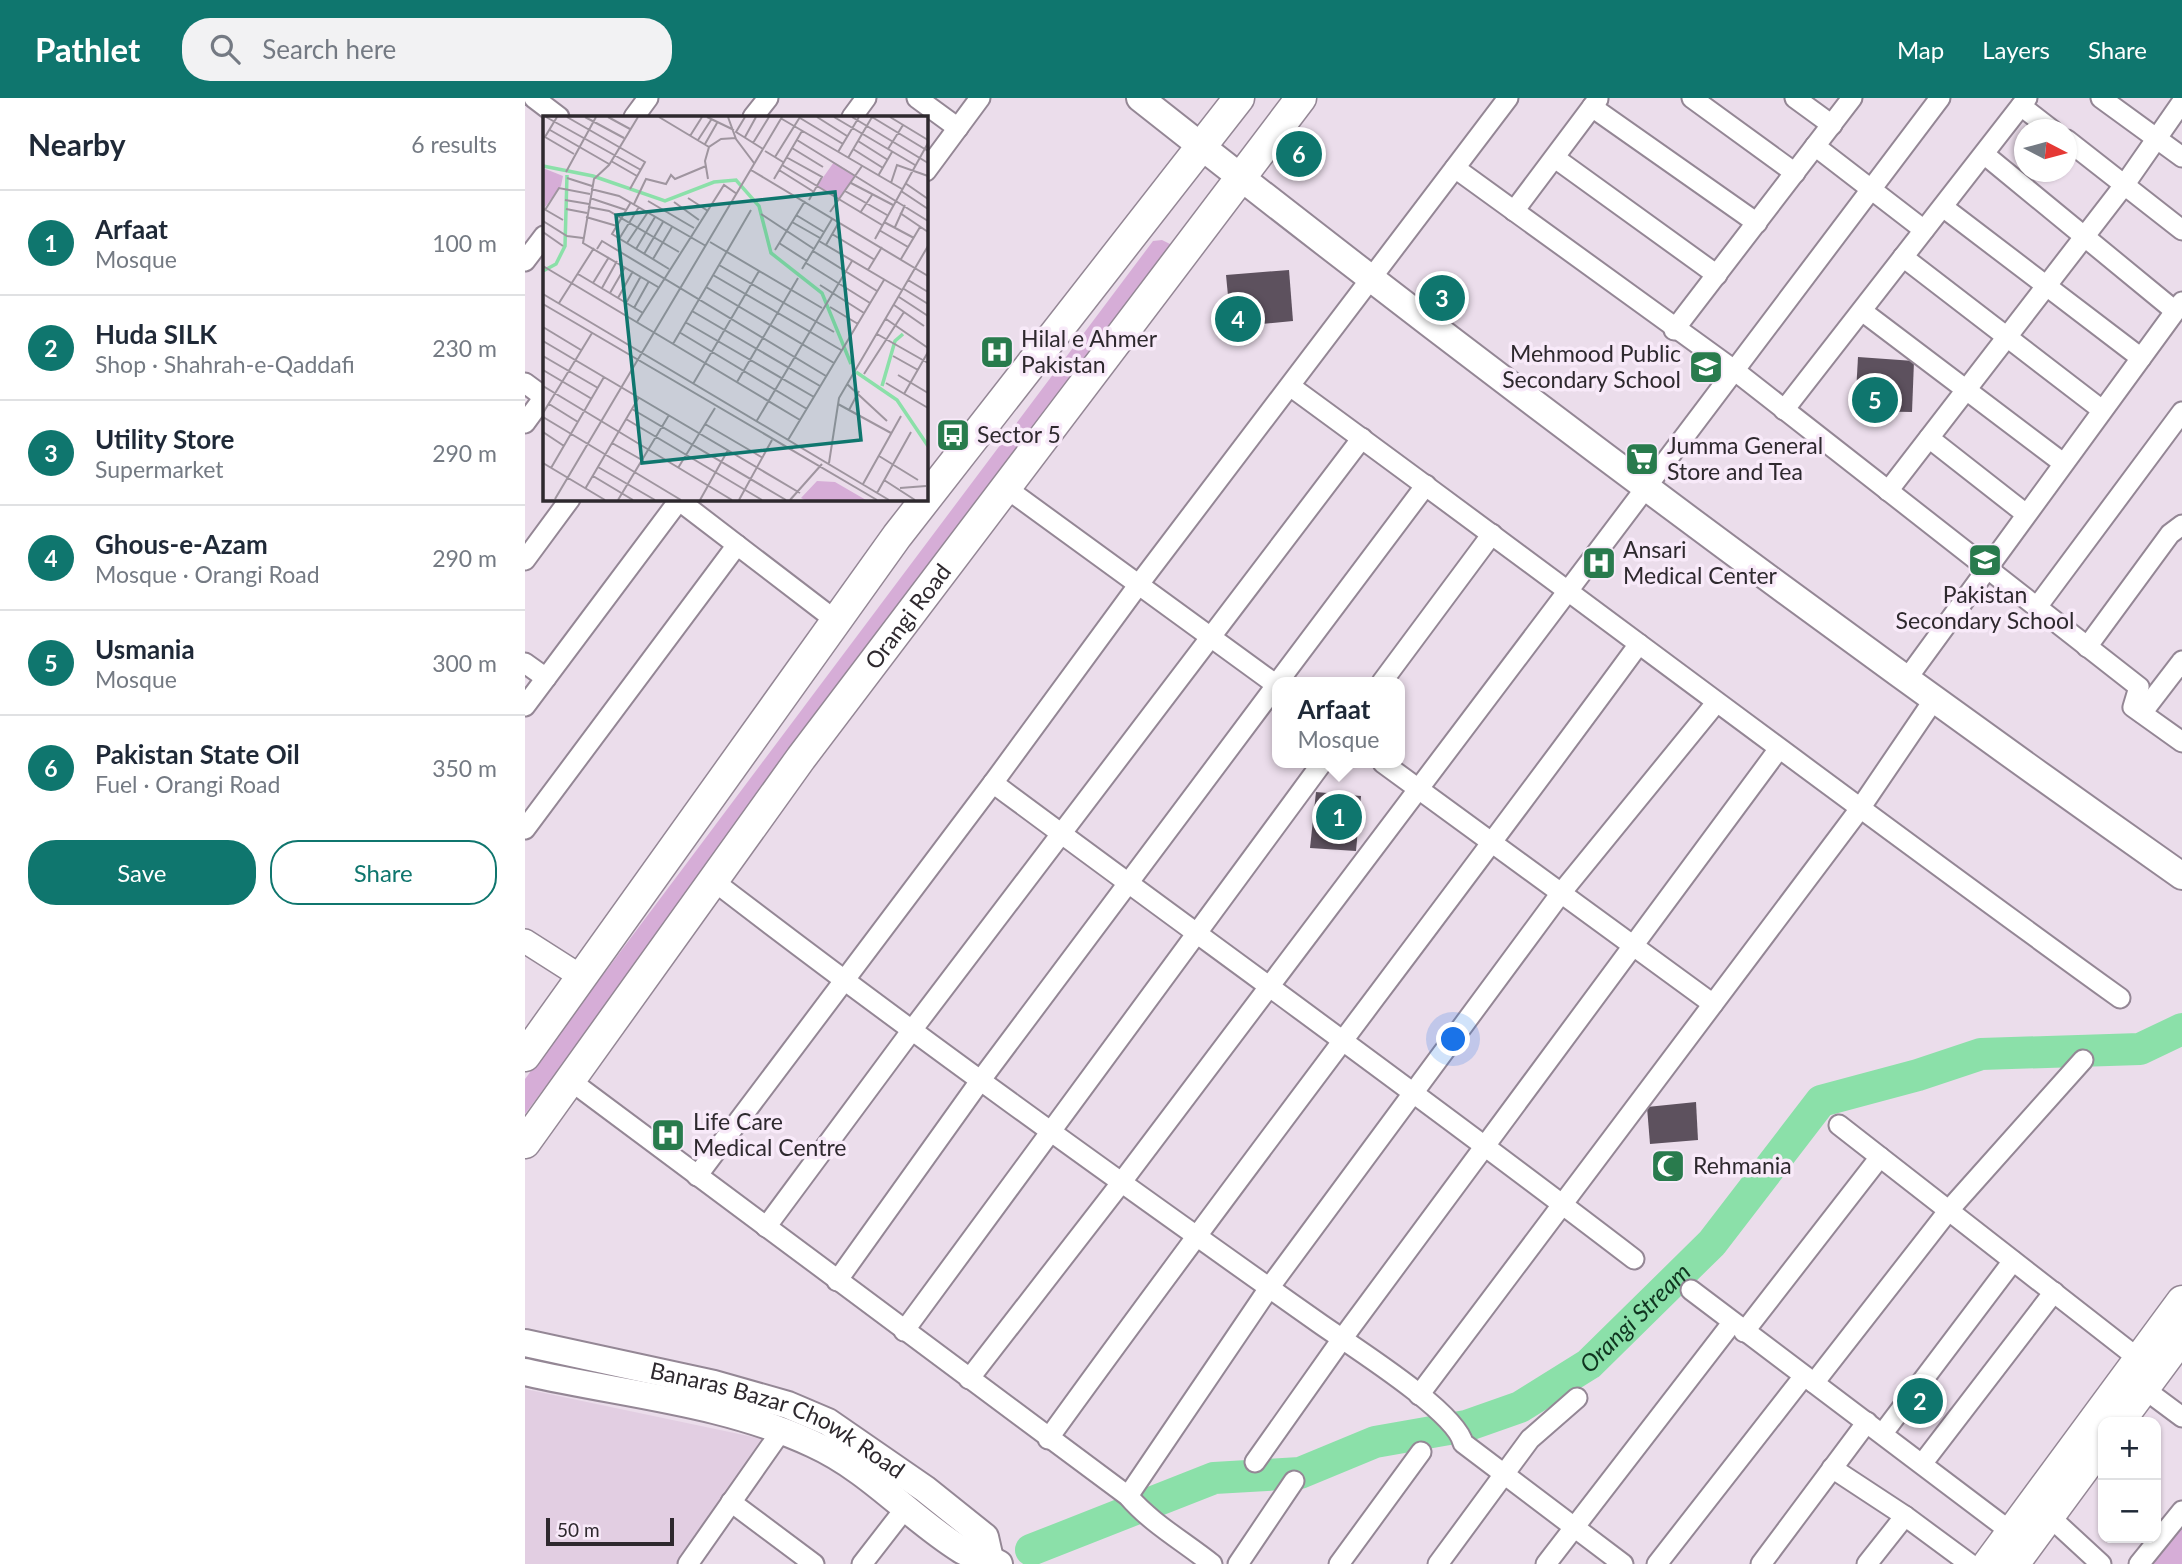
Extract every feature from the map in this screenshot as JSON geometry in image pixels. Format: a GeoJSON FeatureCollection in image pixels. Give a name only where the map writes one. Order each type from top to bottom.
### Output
{"type":"FeatureCollection","features":[{"type":"Feature","properties":{"kind":"main road"},"geometry":{"type":"LineString","coordinates":[[1140,98],[1372,278],[1933,701],[2182,876]]}},
{"type":"Feature","properties":{"kind":"main road"},"geometry":{"type":"LineString","coordinates":[[525,1056],[835,620],[1239,98]]}},
{"type":"Feature","properties":{"kind":"main road","name":"Orangi Road"},"geometry":{"type":"LineString","coordinates":[[525,1143],[711,879],[1301,98]]}},
{"type":"Feature","properties":{"kind":"main road"},"geometry":{"type":"LineString","coordinates":[[1988,1564],[2182,1301]]}},
{"type":"Feature","properties":{"kind":"main road"},"geometry":{"type":"LineString","coordinates":[[2123,1417],[2182,1337]]}},
{"type":"Feature","properties":{"kind":"main road","name":"Banaras Bazar Chowk Road"},"geometry":{"type":"LineString","coordinates":[[525,1343],[714,1384],[788,1405],[828,1422],[925,1489],[985,1537],[995,1561]]}},
{"type":"Feature","properties":{"kind":"main road","name":"Banaras Bazar Chowk Road"},"geometry":{"type":"LineString","coordinates":[[525,1373],[709,1409],[782,1430],[816,1445],[857,1469],[961,1551],[995,1561]]}},
{"type":"Feature","properties":{"kind":"main road"},"geometry":{"type":"LineString","coordinates":[[2014,1564],[2098,1450]]}},
{"type":"Feature","properties":{"kind":"street"},"geometry":{"type":"LineString","coordinates":[[635,116],[648,98]]}},
{"type":"Feature","properties":{"kind":"street"},"geometry":{"type":"LineString","coordinates":[[754,116],[768,98]]}},
{"type":"Feature","properties":{"kind":"street"},"geometry":{"type":"LineString","coordinates":[[853,116],[866,98]]}},
{"type":"Feature","properties":{"kind":"street"},"geometry":{"type":"LineString","coordinates":[[917,98],[958,128]]}},
{"type":"Feature","properties":{"kind":"street"},"geometry":{"type":"LineString","coordinates":[[927,170],[980,98]]}},
{"type":"Feature","properties":{"kind":"street"},"geometry":{"type":"LineString","coordinates":[[697,1176],[1139,584],[1508,98]]}},
{"type":"Feature","properties":{"kind":"street"},"geometry":{"type":"LineString","coordinates":[[1692,98],[1795,173]]}},
{"type":"Feature","properties":{"kind":"street"},"geometry":{"type":"LineString","coordinates":[[1795,98],[1832,125]]}},
{"type":"Feature","properties":{"kind":"street"},"geometry":{"type":"LineString","coordinates":[[1674,330],[1852,98]]}},
{"type":"Feature","properties":{"kind":"street"},"geometry":{"type":"LineString","coordinates":[[969,1379],[1121,1183],[1267,986],[1940,98]]}},
{"type":"Feature","properties":{"kind":"street"},"geometry":{"type":"LineString","coordinates":[[538,99],[558,116]]}},
{"type":"Feature","properties":{"kind":"street"},"geometry":{"type":"LineString","coordinates":[[2106,100],[2182,157]]}},
{"type":"Feature","properties":{"kind":"street"},"geometry":{"type":"LineString","coordinates":[[1514,211],[1596,102],[1757,223]]}},
{"type":"Feature","properties":{"kind":"street"},"geometry":{"type":"LineString","coordinates":[[1784,410],[2024,102],[2041,119]]}},
{"type":"Feature","properties":{"kind":"street"},"geometry":{"type":"LineString","coordinates":[[1888,491],[2125,184],[2182,102]]}},
{"type":"Feature","properties":{"kind":"street"},"geometry":{"type":"LineString","coordinates":[[1815,146],[1924,230]]}},
{"type":"Feature","properties":{"kind":"street"},"geometry":{"type":"LineString","coordinates":[[2077,148],[2182,230]]}},
{"type":"Feature","properties":{"kind":"street"},"geometry":{"type":"LineString","coordinates":[[1906,680],[2179,306],[2085,236],[1984,153]]}},
{"type":"Feature","properties":{"kind":"street"},"geometry":{"type":"LineString","coordinates":[[1555,158],[1717,275]]}},
{"type":"Feature","properties":{"kind":"street"},"geometry":{"type":"LineString","coordinates":[[1455,167],[1674,330],[1734,370],[2139,687],[2133,707],[2182,742]]}},
{"type":"Feature","properties":{"kind":"street"},"geometry":{"type":"LineString","coordinates":[[1943,207],[2141,358]]}},
{"type":"Feature","properties":{"kind":"street"},"geometry":{"type":"LineString","coordinates":[[525,261],[543,237]]}},
{"type":"Feature","properties":{"kind":"street"},"geometry":{"type":"LineString","coordinates":[[1903,257],[2102,410]]}},
{"type":"Feature","properties":{"kind":"street"},"geometry":{"type":"LineString","coordinates":[[1862,311],[2063,463]]}},
{"type":"Feature","properties":{"kind":"street"},"geometry":{"type":"LineString","coordinates":[[525,383],[543,396]]}},
{"type":"Feature","properties":{"kind":"street"},"geometry":{"type":"LineString","coordinates":[[1290,386],[1568,589],[1859,810],[2120,998]]}},
{"type":"Feature","properties":{"kind":"street"},"geometry":{"type":"LineString","coordinates":[[525,423],[543,398]]}},
{"type":"Feature","properties":{"kind":"street"},"geometry":{"type":"LineString","coordinates":[[2037,607],[2182,412]]}},
{"type":"Feature","properties":{"kind":"street"},"geometry":{"type":"LineString","coordinates":[[766,1227],[912,1030],[1362,438]]}},
{"type":"Feature","properties":{"kind":"street"},"geometry":{"type":"LineString","coordinates":[[1929,438],[2026,514]]}},
{"type":"Feature","properties":{"kind":"street"},"geometry":{"type":"LineString","coordinates":[[1283,677],[1426,485]]}},
{"type":"Feature","properties":{"kind":"street"},"geometry":{"type":"LineString","coordinates":[[1006,488],[1272,680]]}},
{"type":"Feature","properties":{"kind":"street"},"geometry":{"type":"LineString","coordinates":[[525,560],[569,500]]}},
{"type":"Feature","properties":{"kind":"street"},"geometry":{"type":"LineString","coordinates":[[525,706],[678,500]]}},
{"type":"Feature","properties":{"kind":"street"},"geometry":{"type":"LineString","coordinates":[[680,500],[835,620]]}},
{"type":"Feature","properties":{"kind":"street"},"geometry":{"type":"LineString","coordinates":[[2087,647],[2170,534],[2182,525]]}},
{"type":"Feature","properties":{"kind":"street"},"geometry":{"type":"LineString","coordinates":[[1386,677],[1492,534]]}},
{"type":"Feature","properties":{"kind":"street"},"geometry":{"type":"LineString","coordinates":[[525,829],[737,545]]}},
{"type":"Feature","properties":{"kind":"street"},"geometry":{"type":"LineString","coordinates":[[1048,1439],[1195,1235],[1493,843],[1639,644]]}},
{"type":"Feature","properties":{"kind":"street"},"geometry":{"type":"LineString","coordinates":[[2142,713],[2182,661]]}},
{"type":"Feature","properties":{"kind":"street"},"geometry":{"type":"LineString","coordinates":[[525,663],[546,678]]}},
{"type":"Feature","properties":{"kind":"street"},"geometry":{"type":"LineString","coordinates":[[837,1281],[980,1081],[1272,692]]}},
{"type":"Feature","properties":{"kind":"street"},"geometry":{"type":"LineString","coordinates":[[1415,1392],[1563,1204],[1859,810],[1933,701]]}},
{"type":"Feature","properties":{"kind":"street"},"geometry":{"type":"LineString","coordinates":[[1128,1496],[1269,1288],[1561,893],[1716,703]]}},
{"type":"Feature","properties":{"kind":"street"},"geometry":{"type":"LineString","coordinates":[[1255,1462],[1342,1339],[1778,750]]}},
{"type":"Feature","properties":{"kind":"street"},"geometry":{"type":"LineString","coordinates":[[904,1331],[1318,768]]}},
{"type":"Feature","properties":{"kind":"street"},"geometry":{"type":"LineString","coordinates":[[1390,768],[1713,1004]]}},
{"type":"Feature","properties":{"kind":"street"},"geometry":{"type":"LineString","coordinates":[[993,783],[1267,986],[1416,1092],[1634,1259]]}},
{"type":"Feature","properties":{"kind":"street"},"geometry":{"type":"LineString","coordinates":[[711,879],[980,1081],[1415,1392],[1460,1430],[1463,1443],[1623,1564]]}},
{"type":"Feature","properties":{"kind":"street"},"geometry":{"type":"LineString","coordinates":[[525,941],[583,978]]}},
{"type":"Feature","properties":{"kind":"street"},"geometry":{"type":"LineString","coordinates":[[1657,1564],[1948,1210],[2083,1060]]}},
{"type":"Feature","properties":{"kind":"street"},"geometry":{"type":"LineString","coordinates":[[571,1081],[1128,1496],[1149,1521],[1164,1526],[1212,1564]]}},
{"type":"Feature","properties":{"kind":"street"},"geometry":{"type":"LineString","coordinates":[[1839,1125],[2139,1359]]}},
{"type":"Feature","properties":{"kind":"street"},"geometry":{"type":"LineString","coordinates":[[1546,1564],[1880,1157]]}},
{"type":"Feature","properties":{"kind":"street"},"geometry":{"type":"LineString","coordinates":[[1761,1564],[1832,1468],[1875,1428],[2013,1261]]}},
{"type":"Feature","properties":{"kind":"street"},"geometry":{"type":"LineString","coordinates":[[1691,1290],[2010,1531]]}},
{"type":"Feature","properties":{"kind":"street"},"geometry":{"type":"LineString","coordinates":[[1922,1464],[2055,1292]]}},
{"type":"Feature","properties":{"kind":"street"},"geometry":{"type":"LineString","coordinates":[[2144,1388],[2182,1417]]}},
{"type":"Feature","properties":{"kind":"street"},"geometry":{"type":"LineString","coordinates":[[1438,1564],[1530,1439],[1577,1398]]}},
{"type":"Feature","properties":{"kind":"street"},"geometry":{"type":"LineString","coordinates":[[688,1564],[782,1430]]}},
{"type":"Feature","properties":{"kind":"street"},"geometry":{"type":"LineString","coordinates":[[1339,1564],[1422,1452]]}},
{"type":"Feature","properties":{"kind":"street"},"geometry":{"type":"LineString","coordinates":[[1832,1468],[1905,1516],[1970,1564]]}},
{"type":"Feature","properties":{"kind":"street"},"geometry":{"type":"LineString","coordinates":[[1238,1564],[1294,1481]]}},
{"type":"Feature","properties":{"kind":"street"},"geometry":{"type":"LineString","coordinates":[[731,1502],[814,1564]]}},
{"type":"Feature","properties":{"kind":"street"},"geometry":{"type":"LineString","coordinates":[[862,1564],[907,1506]]}},
{"type":"Feature","properties":{"kind":"street"},"geometry":{"type":"LineString","coordinates":[[2139,1564],[2182,1511]]}},
{"type":"Feature","properties":{"kind":"street"},"geometry":{"type":"LineString","coordinates":[[1867,1564],[1905,1516]]}},
{"type":"Feature","properties":{"kind":"street"},"geometry":{"type":"LineString","coordinates":[[2050,1517],[2101,1564]]}},
{"type":"Feature","properties":{"kind":"shaded area"},"geometry":{"type":"Polygon","coordinates":[[[1162,240],[1170,244],[1172,251],[525,1114],[525,1079],[1153,241],[1162,240]]]}},
{"type":"Feature","properties":{"kind":"shaded area"},"geometry":{"type":"Polygon","coordinates":[[[525,1389],[767,1440],[679,1564],[525,1564],[525,1389]]]}},
{"type":"Feature","properties":{"kind":"shaded area"},"geometry":{"type":"Polygon","coordinates":[[[2182,1511],[2182,1564],[2140,1564],[2157,1543],[2161,1543],[2161,1538],[2182,1511]]]}},
{"type":"Feature","properties":{"kind":"building"},"geometry":{"type":"Polygon","coordinates":[[[1289,270],[1293,321],[1231,327],[1226,275],[1289,270]]]}},
{"type":"Feature","properties":{"kind":"building"},"geometry":{"type":"Polygon","coordinates":[[[1858,357],[1914,361],[1912,412],[1855,411],[1858,357]]]}},
{"type":"Feature","properties":{"kind":"building"},"geometry":{"type":"Polygon","coordinates":[[[1316,792],[1361,796],[1356,851],[1310,848],[1316,792]]]}},
{"type":"Feature","properties":{"kind":"building"},"geometry":{"type":"Polygon","coordinates":[[[1696,1102],[1698,1140],[1650,1144],[1647,1107],[1696,1102]]]}},
{"type":"Feature","properties":{"kind":"waterway","name":"Orangi Stream"},"geometry":{"type":"LineString","coordinates":[[1031,1550],[1214,1478],[1300,1473],[1375,1442],[1466,1426],[1520,1407],[1589,1364],[1712,1243],[1821,1101],[1918,1075],[1981,1054],[2140,1049],[2182,1029]]}},
{"type":"Feature","properties":{"kind":"place","name":"Pakistan State Oil"},"geometry":{"type":"Point","coordinates":[1299,154]}},
{"type":"Feature","properties":{"kind":"place","name":"Utility Store"},"geometry":{"type":"Point","coordinates":[1442,298]}},
{"type":"Feature","properties":{"kind":"place","name":"Ghous-e-Azam"},"geometry":{"type":"Point","coordinates":[1238,319]}},
{"type":"Feature","properties":{"kind":"place","name":"Hilal e Ahmer Pakistan"},"geometry":{"type":"Point","coordinates":[997,352]}},
{"type":"Feature","properties":{"kind":"place","name":"Mehmood Public Secondary School"},"geometry":{"type":"Point","coordinates":[1706,367]}},
{"type":"Feature","properties":{"kind":"place","name":"Usmania"},"geometry":{"type":"Point","coordinates":[1875,400]}},
{"type":"Feature","properties":{"kind":"place","name":"Sector 5"},"geometry":{"type":"Point","coordinates":[953,435]}},
{"type":"Feature","properties":{"kind":"place","name":"Jumma General Store and Tea"},"geometry":{"type":"Point","coordinates":[1642,459]}},
{"type":"Feature","properties":{"kind":"place","name":"Pakistan Secondary School"},"geometry":{"type":"Point","coordinates":[1985,560]}},
{"type":"Feature","properties":{"kind":"place","name":"Ansari Medical Center"},"geometry":{"type":"Point","coordinates":[1599,563]}},
{"type":"Feature","properties":{"kind":"place","name":"Arfaat"},"geometry":{"type":"Point","coordinates":[1339,817]}},
{"type":"Feature","properties":{"kind":"place","name":"Life Care Medical Centre"},"geometry":{"type":"Point","coordinates":[668,1135]}},
{"type":"Feature","properties":{"kind":"place","name":"Rehmania"},"geometry":{"type":"Point","coordinates":[1668,1166]}},
{"type":"Feature","properties":{"kind":"place","name":"Huda SILK"},"geometry":{"type":"Point","coordinates":[1920,1401]}}]}
